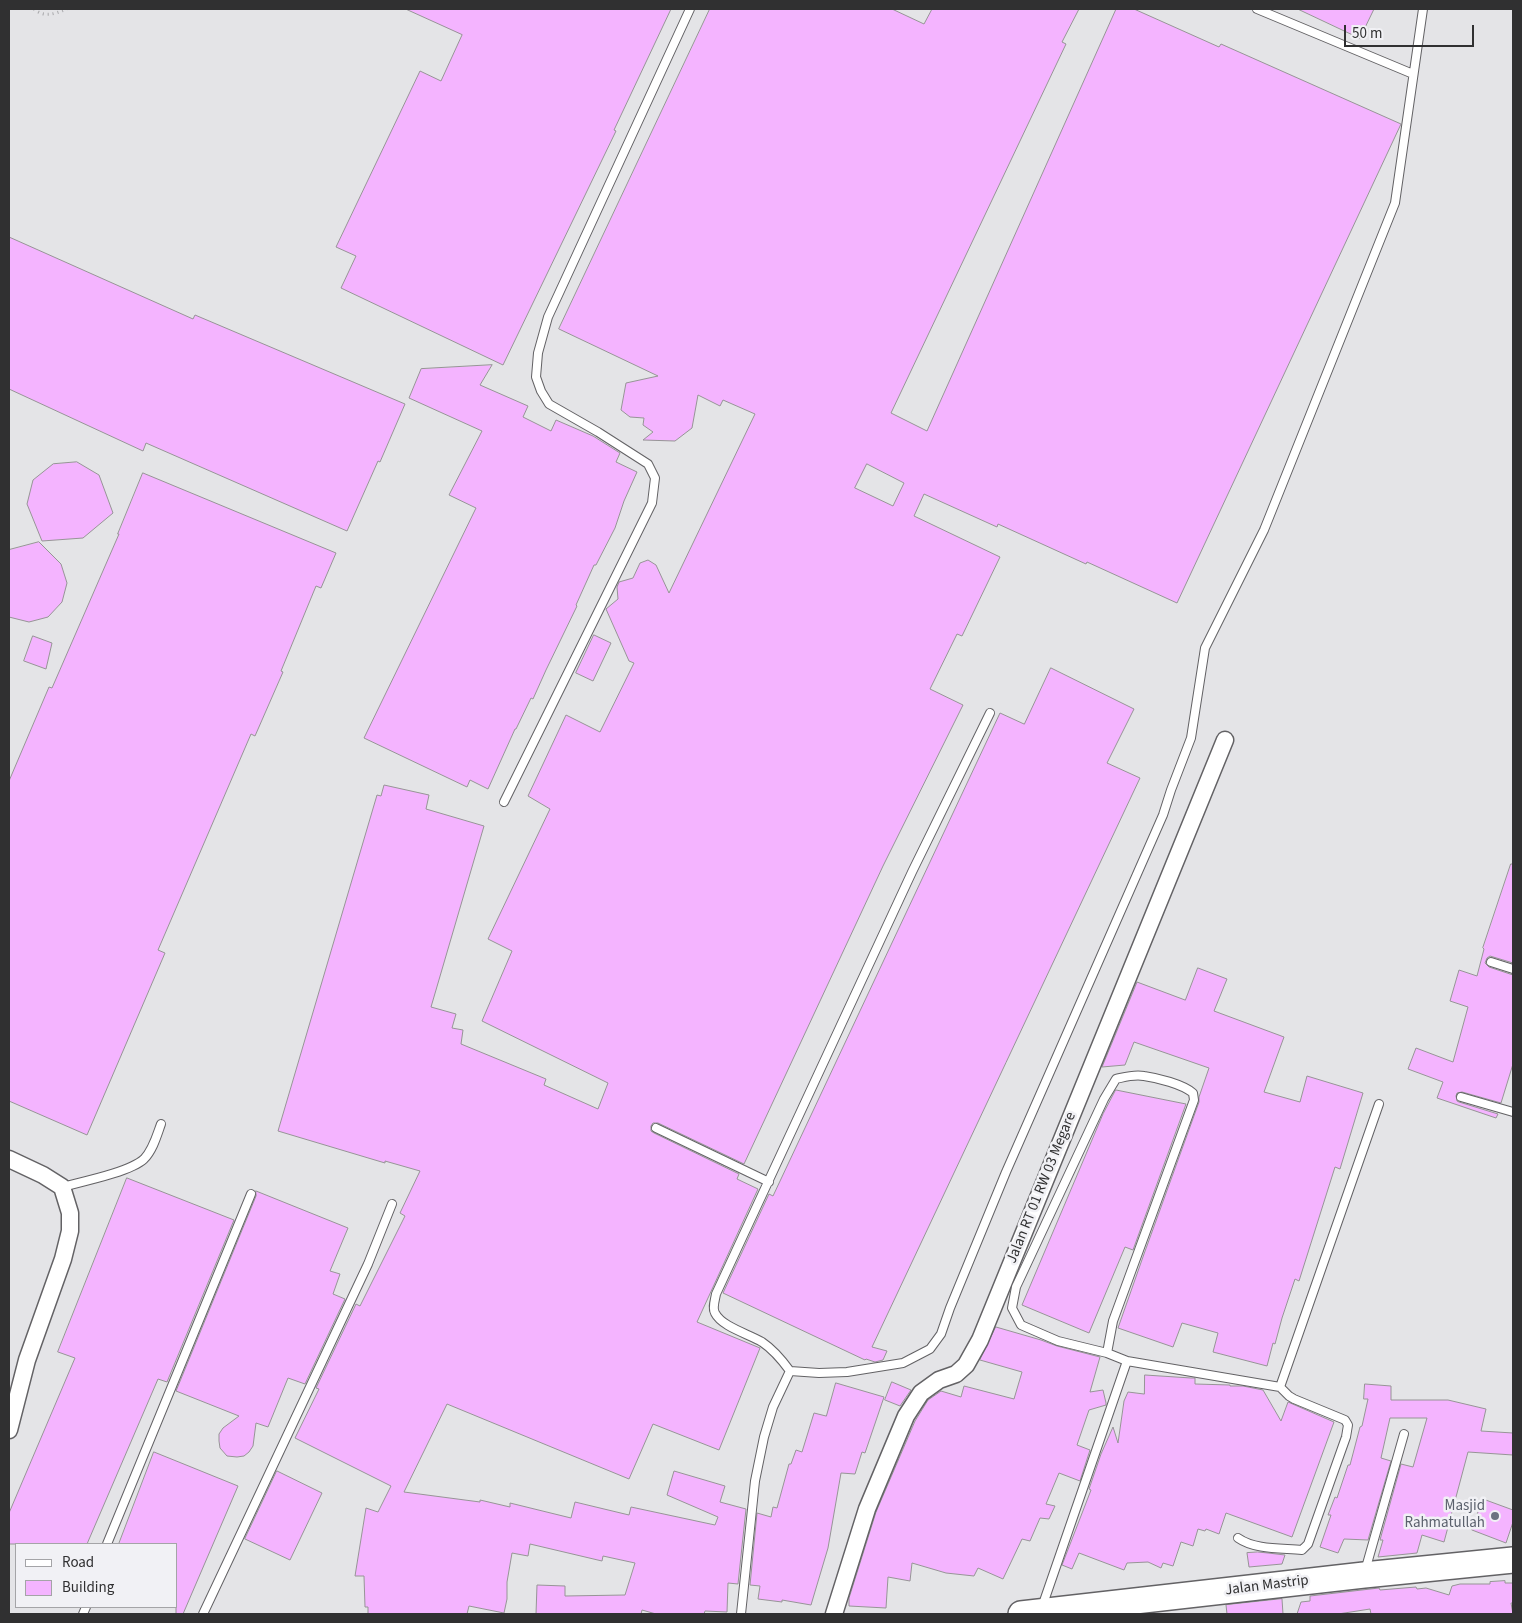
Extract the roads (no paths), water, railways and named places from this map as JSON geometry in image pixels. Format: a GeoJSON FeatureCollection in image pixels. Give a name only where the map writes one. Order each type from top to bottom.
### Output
{"type":"FeatureCollection","features":[{"type":"Feature","properties":{"kind":"main road","name":"Jalan Mastrip"},"geometry":{"type":"LineString","coordinates":[[1030,1613],[1513,1560]]}},
{"type":"Feature","properties":{"kind":"street","name":"Jalan RT 01 RW 03 Megare"},"geometry":{"type":"LineString","coordinates":[[834,1614],[867,1509],[906,1416],[921,1393],[939,1380],[956,1374],[966,1365],[980,1340],[1225,740]]}},
{"type":"Feature","properties":{"kind":"street"},"geometry":{"type":"LineString","coordinates":[[9,1159],[43,1175],[62,1187],[70,1213],[70,1232],[63,1259],[27,1360],[9,1430]]}},
{"type":"Feature","properties":{"kind":"lane"},"geometry":{"type":"LineString","coordinates":[[504,802],[652,503],[655,478],[648,464],[549,404],[541,391],[536,377],[538,353],[548,317],[690,9]]}},
{"type":"Feature","properties":{"kind":"lane"},"geometry":{"type":"LineString","coordinates":[[1257,9],[1413,74]]}},
{"type":"Feature","properties":{"kind":"lane"},"geometry":{"type":"LineString","coordinates":[[990,713],[912,872],[716,1294],[714,1313],[723,1322],[769,1347],[790,1370],[819,1373],[847,1372],[903,1363],[930,1349],[941,1334],[1006,1172],[1162,815],[1191,738],[1205,648],[1264,530],[1394,203],[1423,9]]}},
{"type":"Feature","properties":{"kind":"lane"},"geometry":{"type":"LineString","coordinates":[[1491,962],[1513,968]]}},
{"type":"Feature","properties":{"kind":"lane"},"geometry":{"type":"LineString","coordinates":[[1107,1353],[1113,1321],[1194,1100],[1193,1092],[1185,1087],[1143,1076],[1127,1076],[1116,1079],[1104,1098],[1016,1287],[1012,1308],[1021,1326],[1058,1341],[1107,1353],[1127,1361],[1280,1387],[1294,1399],[1345,1420],[1348,1425],[1346,1436],[1308,1544],[1302,1550],[1254,1546],[1238,1538]]}},
{"type":"Feature","properties":{"kind":"lane"},"geometry":{"type":"LineString","coordinates":[[1461,1098],[1513,1112]]}},
{"type":"Feature","properties":{"kind":"lane"},"geometry":{"type":"LineString","coordinates":[[1280,1387],[1378,1104]]}},
{"type":"Feature","properties":{"kind":"lane"},"geometry":{"type":"LineString","coordinates":[[62,1187],[115,1173],[142,1160],[149,1153],[162,1124]]}},
{"type":"Feature","properties":{"kind":"lane"},"geometry":{"type":"LineString","coordinates":[[656,1128],[769,1182]]}},
{"type":"Feature","properties":{"kind":"lane"},"geometry":{"type":"LineString","coordinates":[[107,1543],[251,1194]]}},
{"type":"Feature","properties":{"kind":"lane"},"geometry":{"type":"LineString","coordinates":[[203,1614],[368,1264],[392,1204]]}},
{"type":"Feature","properties":{"kind":"lane"},"geometry":{"type":"LineString","coordinates":[[1030,1613],[1127,1361]]}},
{"type":"Feature","properties":{"kind":"lane"},"geometry":{"type":"LineString","coordinates":[[741,1614],[757,1472],[764,1437],[773,1407],[790,1370]]}},
{"type":"Feature","properties":{"kind":"lane"},"geometry":{"type":"LineString","coordinates":[[1364,1575],[1404,1434]]}},
{"type":"Feature","properties":{"kind":"place","name":"Masjid Rahmatullah"},"geometry":{"type":"Point","coordinates":[1495,1516]}}]}
